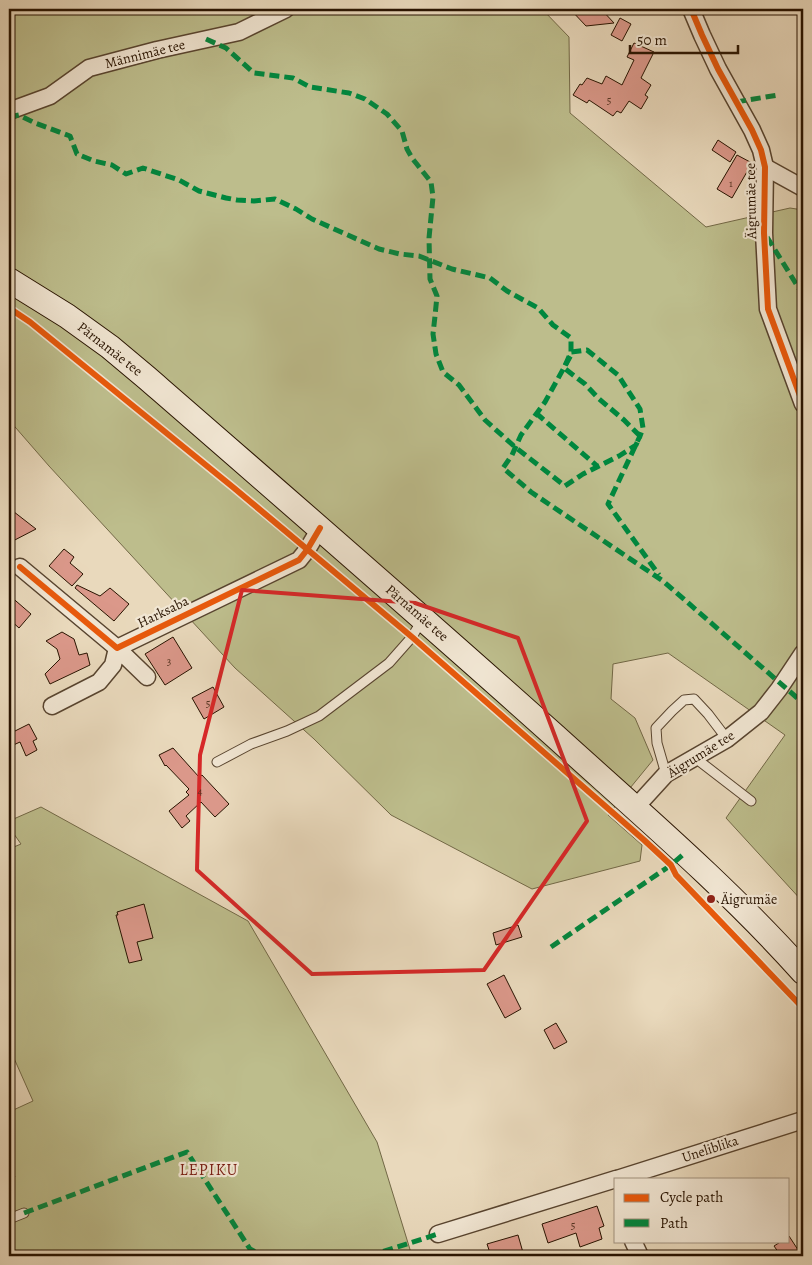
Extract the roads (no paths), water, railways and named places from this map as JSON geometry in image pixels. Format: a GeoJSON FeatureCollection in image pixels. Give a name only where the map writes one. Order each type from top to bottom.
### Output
{"type":"FeatureCollection","features":[{"type":"Feature","properties":{"kind":"main road","name":"Pärnamäe tee"},"geometry":{"type":"LineString","coordinates":[[9,280],[67,316],[110,347],[597,767],[635,808],[756,922],[803,972]]}},
{"type":"Feature","properties":{"kind":"street","name":"Männimäe tee"},"geometry":{"type":"LineString","coordinates":[[9,111],[50,96],[89,68],[157,50],[239,32],[286,9]]}},
{"type":"Feature","properties":{"kind":"street","name":"Äigrumäe tee"},"geometry":{"type":"LineString","coordinates":[[691,9],[718,69],[761,150],[765,166],[764,233],[768,309],[803,404]]}},
{"type":"Feature","properties":{"kind":"street"},"geometry":{"type":"LineString","coordinates":[[765,166],[803,188]]}},
{"type":"Feature","properties":{"kind":"street","name":"Harksaba"},"geometry":{"type":"LineString","coordinates":[[117,648],[299,560],[320,528]]}},
{"type":"Feature","properties":{"kind":"street"},"geometry":{"type":"LineString","coordinates":[[20,567],[117,648],[147,677]]}},
{"type":"Feature","properties":{"kind":"street"},"geometry":{"type":"LineString","coordinates":[[52,706],[99,682],[113,665],[117,648]]}},
{"type":"Feature","properties":{"kind":"street","name":"Äigrumäe tee"},"geometry":{"type":"LineString","coordinates":[[635,808],[666,774],[727,739],[761,712],[780,689],[803,653]]}},
{"type":"Feature","properties":{"kind":"street","name":"Uneliblika"},"geometry":{"type":"LineString","coordinates":[[627,1178],[803,1120]]}},
{"type":"Feature","properties":{"kind":"street","name":"Uneliblika"},"geometry":{"type":"LineString","coordinates":[[438,1234],[614,1182]]}},
{"type":"Feature","properties":{"kind":"street"},"geometry":{"type":"LineString","coordinates":[[633,1242],[640,1256]]}},
{"type":"Feature","properties":{"kind":"lane"},"geometry":{"type":"LineString","coordinates":[[217,762],[251,744],[288,731],[319,716],[390,663],[412,637],[423,618]]}},
{"type":"Feature","properties":{"kind":"lane"},"geometry":{"type":"LineString","coordinates":[[666,774],[657,743],[656,728],[684,700],[694,700],[708,714],[727,739]]}},
{"type":"Feature","properties":{"kind":"lane"},"geometry":{"type":"LineString","coordinates":[[694,757],[751,801]]}},
{"type":"Feature","properties":{"kind":"lane"},"geometry":{"type":"LineString","coordinates":[[625,785],[635,808]]}},
{"type":"Feature","properties":{"kind":"lane"},"geometry":{"type":"LineString","coordinates":[[685,854],[695,876]]}},
{"type":"Feature","properties":{"kind":"lane"},"geometry":{"type":"LineString","coordinates":[[730,910],[756,922]]}},
{"type":"Feature","properties":{"kind":"lane"},"geometry":{"type":"LineString","coordinates":[[9,1219],[24,1213]]}},
{"type":"Feature","properties":{"kind":"place","name":"Äigrumäe"},"geometry":{"type":"Point","coordinates":[711,899]}},
{"type":"Feature","properties":{"kind":"district","name":"LEPIKU"},"geometry":{"type":"Point","coordinates":[209,1170]}}]}
